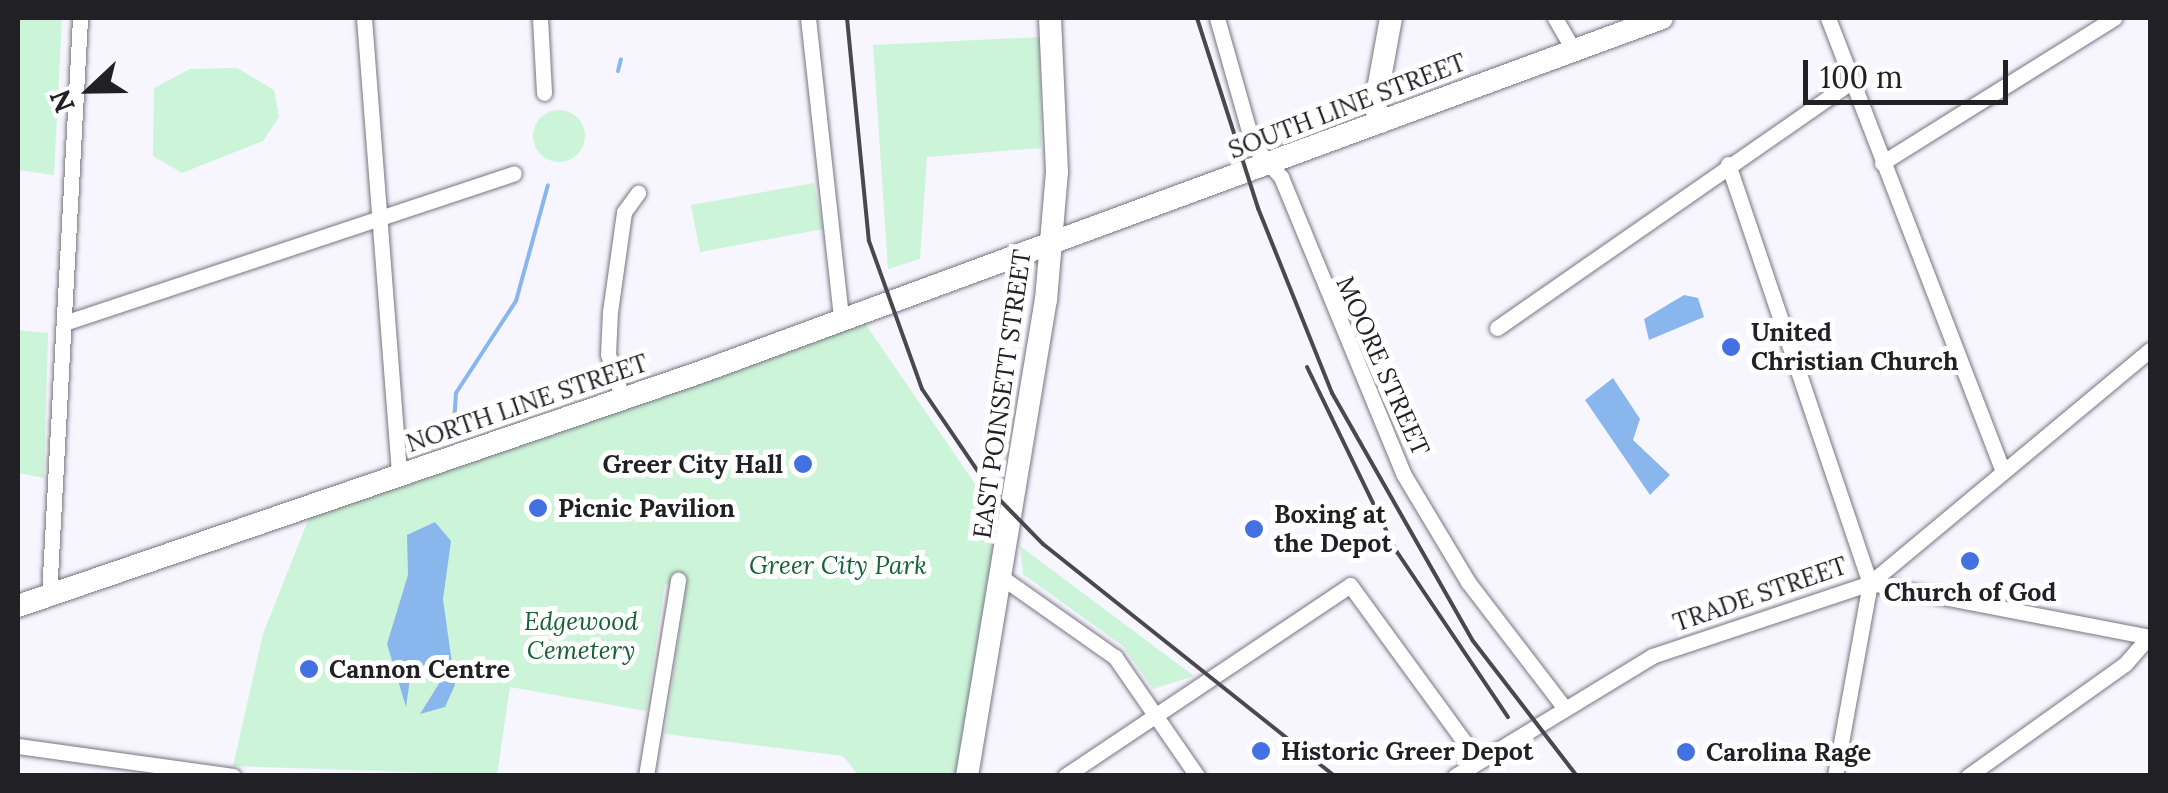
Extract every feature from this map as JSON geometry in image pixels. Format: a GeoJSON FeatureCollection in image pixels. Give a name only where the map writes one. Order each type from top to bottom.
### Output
{"type":"FeatureCollection","features":[{"type":"Feature","properties":{"kind":"main road","name":"EAST POINSETT STREET"},"geometry":{"type":"LineString","coordinates":[[968,776],[1004,579],[1052,243],[1050,18]]}},
{"type":"Feature","properties":{"kind":"main road"},"geometry":{"type":"LineString","coordinates":[[1381,122],[1375,106],[1391,18]]}},
{"type":"Feature","properties":{"kind":"main road","name":"SOUTH LINE STREET"},"geometry":{"type":"LineString","coordinates":[[1052,243],[1274,165],[1662,18]]}},
{"type":"Feature","properties":{"kind":"main road","name":"NORTH LINE STREET"},"geometry":{"type":"LineString","coordinates":[[18,606],[623,400],[841,316],[1052,243]]}},
{"type":"Feature","properties":{"kind":"street"},"geometry":{"type":"LineString","coordinates":[[49,595],[80,18]]}},
{"type":"Feature","properties":{"kind":"street"},"geometry":{"type":"LineString","coordinates":[[364,18],[399,478]]}},
{"type":"Feature","properties":{"kind":"street"},"geometry":{"type":"LineString","coordinates":[[540,18],[544,93]]}},
{"type":"Feature","properties":{"kind":"street"},"geometry":{"type":"LineString","coordinates":[[808,18],[841,316]]}},
{"type":"Feature","properties":{"kind":"street","name":"MOORE STREET"},"geometry":{"type":"LineString","coordinates":[[1217,18],[1253,145],[1274,165],[1404,475],[1468,582],[1563,706]]}},
{"type":"Feature","properties":{"kind":"street"},"geometry":{"type":"LineString","coordinates":[[1555,18],[1574,49]]}},
{"type":"Feature","properties":{"kind":"street"},"geometry":{"type":"LineString","coordinates":[[1828,18],[2002,470]]}},
{"type":"Feature","properties":{"kind":"street"},"geometry":{"type":"LineString","coordinates":[[1882,163],[2114,18]]}},
{"type":"Feature","properties":{"kind":"street"},"geometry":{"type":"LineString","coordinates":[[1496,328],[1852,81]]}},
{"type":"Feature","properties":{"kind":"street"},"geometry":{"type":"LineString","coordinates":[[1728,164],[1870,582],[1835,776]]}},
{"type":"Feature","properties":{"kind":"street"},"geometry":{"type":"LineString","coordinates":[[64,323],[378,215],[514,173]]}},
{"type":"Feature","properties":{"kind":"street"},"geometry":{"type":"LineString","coordinates":[[623,400],[608,354],[610,312],[624,212],[638,193]]}},
{"type":"Feature","properties":{"kind":"street","name":"TRADE STREET"},"geometry":{"type":"LineString","coordinates":[[1455,776],[1563,706],[1652,656],[1870,582],[2150,350]]}},
{"type":"Feature","properties":{"kind":"street"},"geometry":{"type":"LineString","coordinates":[[1004,579],[1105,647],[1156,711],[1197,776]]}},
{"type":"Feature","properties":{"kind":"street"},"geometry":{"type":"LineString","coordinates":[[646,776],[678,580]]}},
{"type":"Feature","properties":{"kind":"street"},"geometry":{"type":"LineString","coordinates":[[1870,582],[2150,636]]}},
{"type":"Feature","properties":{"kind":"street"},"geometry":{"type":"LineString","coordinates":[[1065,776],[1156,711],[1350,585],[1477,759]]}},
{"type":"Feature","properties":{"kind":"street"},"geometry":{"type":"LineString","coordinates":[[1968,776],[2125,664],[2150,636]]}},
{"type":"Feature","properties":{"kind":"street"},"geometry":{"type":"LineString","coordinates":[[18,746],[234,776]]}},
{"type":"Feature","properties":{"kind":"green space"},"geometry":{"type":"Polygon","coordinates":[[[18,18],[62,18],[54,175],[18,170],[18,18]]]}},
{"type":"Feature","properties":{"kind":"green space"},"geometry":{"type":"Polygon","coordinates":[[[1040,37],[1041,148],[927,157],[920,259],[888,269],[873,45],[1040,37]]]}},
{"type":"Feature","properties":{"kind":"green space"},"geometry":{"type":"Polygon","coordinates":[[[237,68],[274,90],[279,117],[263,141],[182,173],[153,156],[154,88],[190,69],[237,68]]]}},
{"type":"Feature","properties":{"kind":"green space"},"geometry":{"type":"Polygon","coordinates":[[[559,110],[577,118],[585,136],[577,154],[559,162],[541,154],[533,136],[541,118],[559,110]]]}},
{"type":"Feature","properties":{"kind":"green space"},"geometry":{"type":"Polygon","coordinates":[[[814,183],[823,229],[700,252],[691,205],[814,183]]]}},
{"type":"Feature","properties":{"kind":"green space","name":"Greer City Park"},"geometry":{"type":"Polygon","coordinates":[[[864,322],[1002,523],[957,775],[858,775],[843,756],[665,734],[686,588],[665,584],[646,711],[510,687],[497,775],[233,766],[263,634],[309,518],[864,322]]]}},
{"type":"Feature","properties":{"kind":"green space"},"geometry":{"type":"Polygon","coordinates":[[[18,330],[48,333],[44,478],[18,473],[18,330]]]}},
{"type":"Feature","properties":{"kind":"green space"},"geometry":{"type":"Polygon","coordinates":[[[1020,546],[1194,676],[1153,689],[1123,646],[1023,574],[1020,546]]]}},
{"type":"Feature","properties":{"kind":"water"},"geometry":{"type":"Polygon","coordinates":[[[1684,295],[1698,298],[1704,317],[1649,340],[1644,319],[1684,295]]]}},
{"type":"Feature","properties":{"kind":"water"},"geometry":{"type":"Polygon","coordinates":[[[1613,378],[1640,419],[1633,440],[1670,475],[1650,495],[1585,400],[1613,378]]]}},
{"type":"Feature","properties":{"kind":"water"},"geometry":{"type":"Polygon","coordinates":[[[435,522],[451,541],[443,599],[455,685],[445,707],[420,714],[440,682],[438,668],[412,665],[406,707],[387,644],[408,575],[407,535],[435,522]]]}},
{"type":"Feature","properties":{"kind":"waterway"},"geometry":{"type":"LineString","coordinates":[[618,71],[621,59]]}},
{"type":"Feature","properties":{"kind":"waterway"},"geometry":{"type":"LineString","coordinates":[[453,438],[456,393],[516,301],[548,185]]}},
{"type":"Feature","properties":{"kind":"railway"},"geometry":{"type":"LineString","coordinates":[[847,18],[869,241],[922,389],[992,492],[1043,544],[1335,776]]}},
{"type":"Feature","properties":{"kind":"railway"},"geometry":{"type":"LineString","coordinates":[[1197,18],[1258,208],[1332,393],[1473,641],[1577,776]]}},
{"type":"Feature","properties":{"kind":"railway"},"geometry":{"type":"LineString","coordinates":[[1307,367],[1397,552],[1508,717]]}},
{"type":"Feature","properties":{"kind":"place","name":"United Christian Church"},"geometry":{"type":"Point","coordinates":[1731,347]}},
{"type":"Feature","properties":{"kind":"place","name":"Greer City Hall"},"geometry":{"type":"Point","coordinates":[803,464]}},
{"type":"Feature","properties":{"kind":"place","name":"Picnic Pavilion"},"geometry":{"type":"Point","coordinates":[538,508]}},
{"type":"Feature","properties":{"kind":"place","name":"Boxing at the Depot"},"geometry":{"type":"Point","coordinates":[1254,529]}},
{"type":"Feature","properties":{"kind":"place","name":"Church of God"},"geometry":{"type":"Point","coordinates":[1970,561]}},
{"type":"Feature","properties":{"kind":"place","name":"Cannon Centre"},"geometry":{"type":"Point","coordinates":[309,669]}},
{"type":"Feature","properties":{"kind":"place","name":"Historic Greer Depot"},"geometry":{"type":"Point","coordinates":[1261,751]}},
{"type":"Feature","properties":{"kind":"place","name":"Carolina Rage"},"geometry":{"type":"Point","coordinates":[1686,752]}},
{"type":"Feature","properties":{"kind":"park label","name":"Edgewood Cemetery"},"geometry":{"type":"Point","coordinates":[581,636]}}]}
